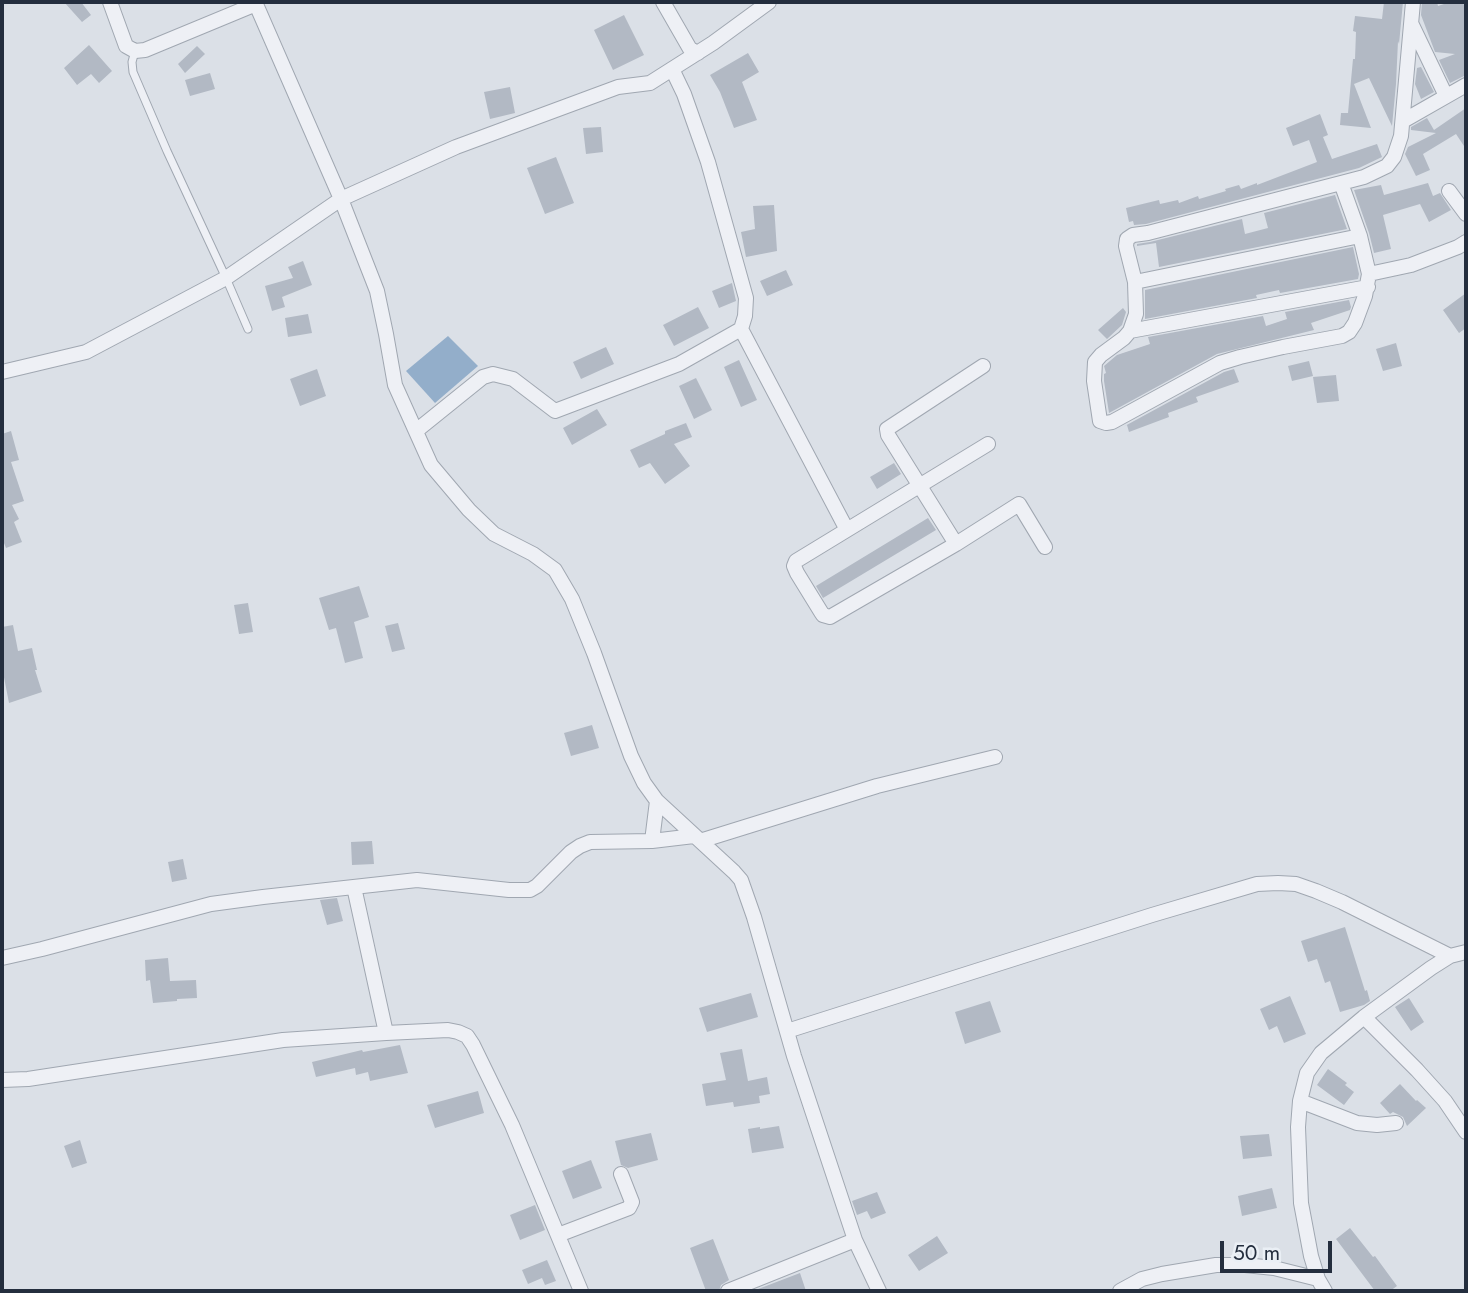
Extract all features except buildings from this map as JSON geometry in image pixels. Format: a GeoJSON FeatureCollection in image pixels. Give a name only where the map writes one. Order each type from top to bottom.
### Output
{"type":"FeatureCollection","features":[{"type":"Feature","properties":{"kind":"street"},"geometry":{"type":"LineString","coordinates":[[110,2],[126,46],[135,51],[145,50],[255,3],[341,199],[377,292],[395,385],[431,465],[494,534],[533,554],[555,570],[572,599],[643,783],[657,801],[734,872],[745,889],[787,1031],[855,1240],[879,1291]]}},
{"type":"Feature","properties":{"kind":"street"},"geometry":{"type":"LineString","coordinates":[[663,2],[690,49],[698,53]]}},
{"type":"Feature","properties":{"kind":"street"},"geometry":{"type":"LineString","coordinates":[[2,372],[86,352],[226,278],[341,199],[456,147],[618,87],[650,83],[698,53],[769,2]]}},
{"type":"Feature","properties":{"kind":"street"},"geometry":{"type":"LineString","coordinates":[[1341,183],[1360,236],[1369,281],[1355,323],[1349,332],[1342,336],[1220,363],[1112,422],[1102,423],[1094,381],[1095,362],[1130,331],[1136,314],[1135,282],[1126,246],[1129,237],[1364,177],[1387,166],[1394,157],[1401,136],[1413,2]]}},
{"type":"Feature","properties":{"kind":"street"},"geometry":{"type":"LineString","coordinates":[[1411,23],[1446,96]]}},
{"type":"Feature","properties":{"kind":"street"},"geometry":{"type":"LineString","coordinates":[[416,431],[483,377],[493,374],[513,379],[555,411],[679,364],[741,329],[746,298],[708,162],[684,94],[672,69]]}},
{"type":"Feature","properties":{"kind":"street"},"geometry":{"type":"LineString","coordinates":[[1403,121],[1466,85]]}},
{"type":"Feature","properties":{"kind":"street"},"geometry":{"type":"LineString","coordinates":[[1449,191],[1466,214]]}},
{"type":"Feature","properties":{"kind":"street"},"geometry":{"type":"LineString","coordinates":[[1135,282],[1360,236]]}},
{"type":"Feature","properties":{"kind":"street"},"geometry":{"type":"LineString","coordinates":[[1130,331],[1369,281],[1466,242]]}},
{"type":"Feature","properties":{"kind":"street"},"geometry":{"type":"LineString","coordinates":[[741,329],[847,530]]}},
{"type":"Feature","properties":{"kind":"street"},"geometry":{"type":"LineString","coordinates":[[956,544],[888,435],[887,429],[983,366]]}},
{"type":"Feature","properties":{"kind":"street"},"geometry":{"type":"LineString","coordinates":[[988,444],[794,564],[794,569],[826,617],[834,615],[956,544],[1019,504],[1045,547]]}},
{"type":"Feature","properties":{"kind":"street"},"geometry":{"type":"LineString","coordinates":[[2,958],[211,904],[263,897],[417,880],[530,890],[571,852],[590,842],[697,839],[877,786],[995,757]]}},
{"type":"Feature","properties":{"kind":"street"},"geometry":{"type":"LineString","coordinates":[[652,841],[657,801]]}},
{"type":"Feature","properties":{"kind":"street"},"geometry":{"type":"LineString","coordinates":[[787,1031],[1257,884],[1296,884],[1315,891],[1450,957]]}},
{"type":"Feature","properties":{"kind":"street"},"geometry":{"type":"LineString","coordinates":[[354,887],[386,1033]]}},
{"type":"Feature","properties":{"kind":"street"},"geometry":{"type":"LineString","coordinates":[[1322,1285],[1311,1256],[1301,1203],[1298,1127],[1300,1101],[1307,1073],[1321,1053],[1364,1017],[1431,968],[1450,957],[1466,952]]}},
{"type":"Feature","properties":{"kind":"street"},"geometry":{"type":"LineString","coordinates":[[1364,1017],[1417,1070],[1466,1132]]}},
{"type":"Feature","properties":{"kind":"street"},"geometry":{"type":"LineString","coordinates":[[2,1080],[28,1079],[283,1040],[458,1031],[467,1036],[473,1045],[512,1125],[581,1291]]}},
{"type":"Feature","properties":{"kind":"street"},"geometry":{"type":"LineString","coordinates":[[1300,1101],[1357,1124],[1396,1123]]}},
{"type":"Feature","properties":{"kind":"street"},"geometry":{"type":"LineString","coordinates":[[558,1235],[629,1209],[632,1202],[621,1174]]}},
{"type":"Feature","properties":{"kind":"street"},"geometry":{"type":"LineString","coordinates":[[728,1291],[855,1240]]}},
{"type":"Feature","properties":{"kind":"street"},"geometry":{"type":"LineString","coordinates":[[1119,1291],[1142,1279],[1216,1265],[1274,1268],[1322,1285]]}},
{"type":"Feature","properties":{"kind":"lane"},"geometry":{"type":"LineString","coordinates":[[135,51],[133,72],[248,329]]}},
{"type":"Feature","properties":{"kind":"water"},"geometry":{"type":"Polygon","coordinates":[[[448,336],[478,366],[435,403],[406,371],[448,336]]]}}]}
